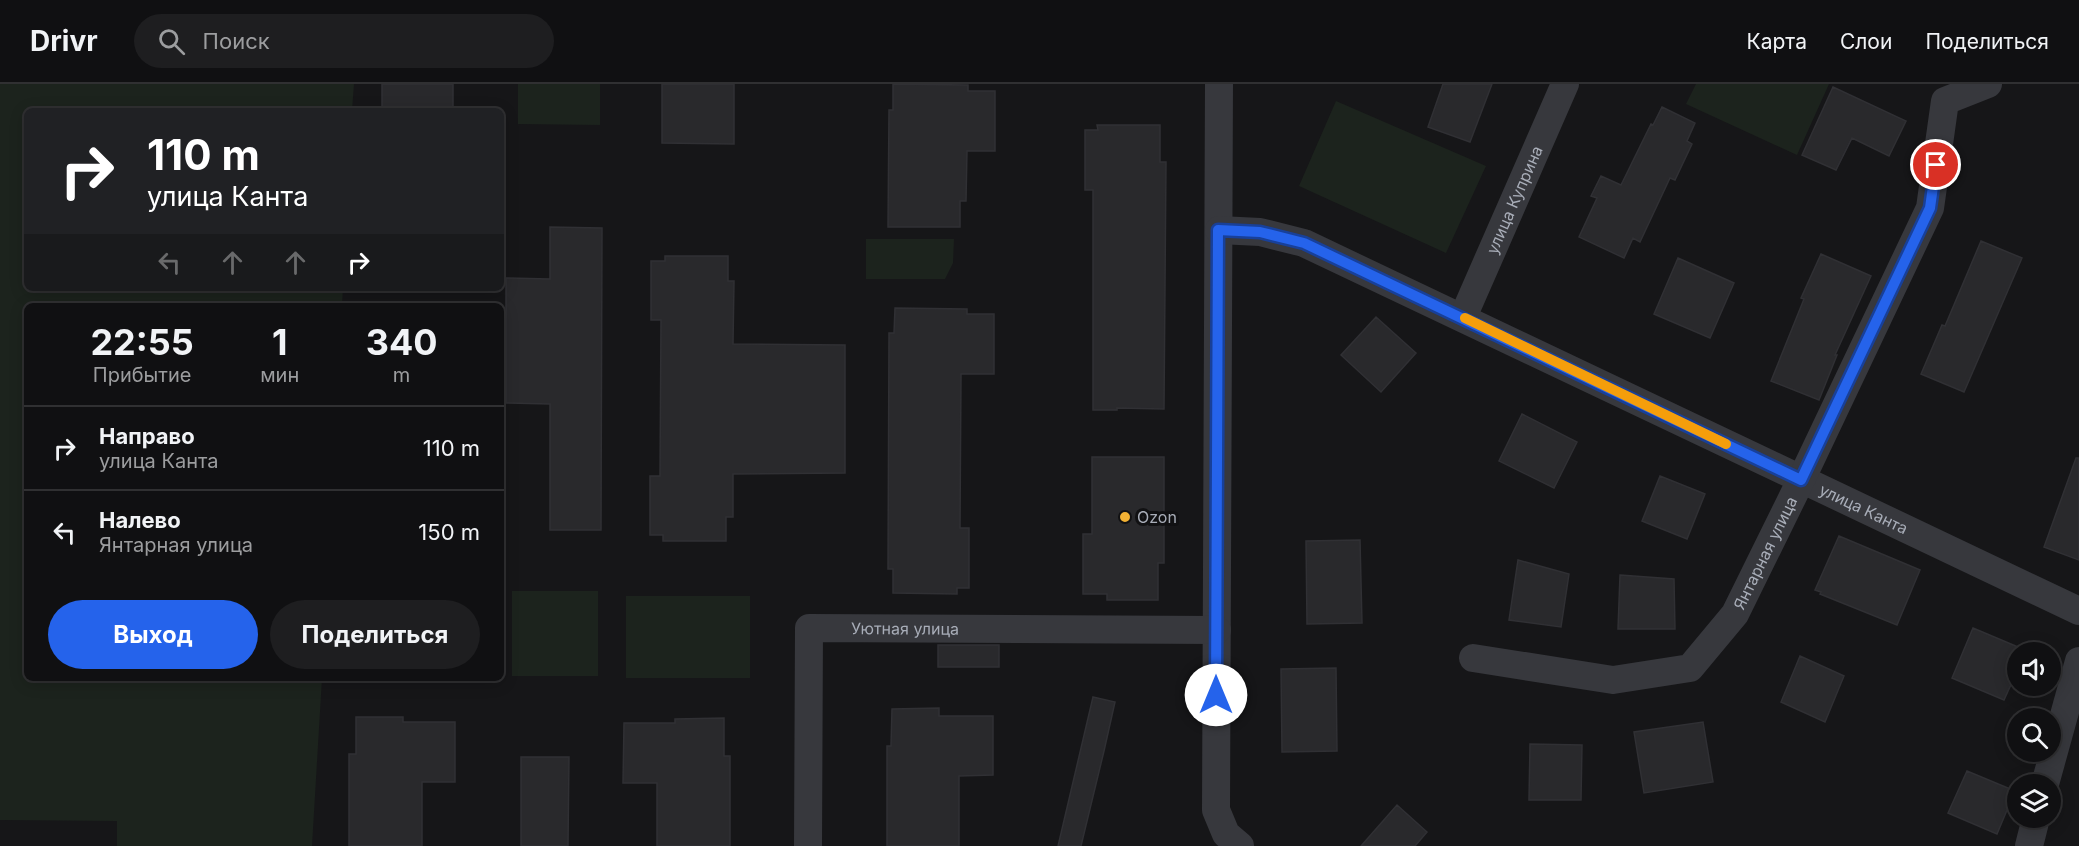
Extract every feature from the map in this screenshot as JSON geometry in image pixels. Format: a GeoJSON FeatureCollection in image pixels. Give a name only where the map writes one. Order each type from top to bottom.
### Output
{"type":"FeatureCollection","features":[{"type":"Feature","properties":{"kind":"street"},"geometry":{"type":"LineString","coordinates":[[1220,84],[1216,810],[1226,834],[1240,846]]}},
{"type":"Feature","properties":{"kind":"street","name":"улица Куприна"},"geometry":{"type":"LineString","coordinates":[[1463,317],[1565,84]]}},
{"type":"Feature","properties":{"kind":"street","name":"Янтарная улица"},"geometry":{"type":"LineString","coordinates":[[1473,658],[1613,680],[1690,668],[1735,614],[1930,208],[1945,100],[1988,84]]}},
{"type":"Feature","properties":{"kind":"street","name":"улица Канта"},"geometry":{"type":"LineString","coordinates":[[1218,230],[1260,232],[1304,243],[2079,611]]}},
{"type":"Feature","properties":{"kind":"street","name":"Уютная улица"},"geometry":{"type":"LineString","coordinates":[[808,846],[809,628],[1217,630]]}},
{"type":"Feature","properties":{"kind":"street"},"geometry":{"type":"LineString","coordinates":[[2048,774],[2079,661]]}},
{"type":"Feature","properties":{"kind":"street"},"geometry":{"type":"LineString","coordinates":[[2029,846],[2034,828]]}},
{"type":"Feature","properties":{"kind":"shaded area"},"geometry":{"type":"Polygon","coordinates":[[[0,84],[354,84],[352,108],[24,108],[24,291],[343,291],[342,303],[24,303],[24,681],[322,681],[312,846],[117,846],[117,821],[0,820],[0,84]]]}},
{"type":"Feature","properties":{"kind":"shaded area"},"geometry":{"type":"Polygon","coordinates":[[[518,84],[600,84],[600,125],[518,124],[518,84]]]}},
{"type":"Feature","properties":{"kind":"shaded area"},"geometry":{"type":"Polygon","coordinates":[[[1696,84],[1829,84],[1797,155],[1686,104],[1696,84]]]}},
{"type":"Feature","properties":{"kind":"shaded area"},"geometry":{"type":"Polygon","coordinates":[[[1336,101],[1486,166],[1446,253],[1299,186],[1336,101]]]}},
{"type":"Feature","properties":{"kind":"shaded area"},"geometry":{"type":"Polygon","coordinates":[[[866,239],[954,239],[953,263],[945,279],[866,279],[866,239]]]}},
{"type":"Feature","properties":{"kind":"shaded area"},"geometry":{"type":"Polygon","coordinates":[[[512,591],[598,591],[598,676],[512,676],[512,591]]]}},
{"type":"Feature","properties":{"kind":"shaded area"},"geometry":{"type":"Polygon","coordinates":[[[626,596],[750,596],[750,678],[626,678],[626,596]]]}},
{"type":"Feature","properties":{"kind":"building"},"geometry":{"type":"Polygon","coordinates":[[[382,84],[453,84],[453,108],[382,108],[382,84]]]}},
{"type":"Feature","properties":{"kind":"building"},"geometry":{"type":"Polygon","coordinates":[[[662,84],[734,84],[734,144],[662,143],[662,84]]]}},
{"type":"Feature","properties":{"kind":"building"},"geometry":{"type":"Polygon","coordinates":[[[893,84],[968,85],[968,91],[995,91],[995,151],[967,151],[966,201],[960,201],[960,227],[888,227],[889,110],[893,110],[893,84]]]}},
{"type":"Feature","properties":{"kind":"building"},"geometry":{"type":"Polygon","coordinates":[[[1443,84],[1492,84],[1470,142],[1428,127],[1443,84]]]}},
{"type":"Feature","properties":{"kind":"building"},"geometry":{"type":"Polygon","coordinates":[[[1833,87],[1906,121],[1889,156],[1852,138],[1836,170],[1802,155],[1833,87]]]}},
{"type":"Feature","properties":{"kind":"building"},"geometry":{"type":"Polygon","coordinates":[[[1662,107],[1695,123],[1687,141],[1692,144],[1675,180],[1670,178],[1640,242],[1633,238],[1624,258],[1579,237],[1597,198],[1591,196],[1601,176],[1621,185],[1651,124],[1653,125],[1662,107]]]}},
{"type":"Feature","properties":{"kind":"building"},"geometry":{"type":"Polygon","coordinates":[[[1097,125],[1160,125],[1160,162],[1166,162],[1164,409],[1093,410],[1093,190],[1085,190],[1085,130],[1098,130],[1097,125]]]}},
{"type":"Feature","properties":{"kind":"building"},"geometry":{"type":"Polygon","coordinates":[[[550,227],[602,228],[601,530],[550,530],[550,404],[506,403],[506,278],[550,279],[550,227]]]}},
{"type":"Feature","properties":{"kind":"building"},"geometry":{"type":"Polygon","coordinates":[[[1981,241],[2022,258],[1964,392],[1921,374],[1942,325],[1945,326],[1981,241]]]}},
{"type":"Feature","properties":{"kind":"building"},"geometry":{"type":"Polygon","coordinates":[[[1821,254],[1871,276],[1835,355],[1837,355],[1819,400],[1771,381],[1804,299],[1801,298],[1821,254]]]}},
{"type":"Feature","properties":{"kind":"building"},"geometry":{"type":"Polygon","coordinates":[[[665,256],[728,256],[728,281],[734,281],[733,344],[845,345],[845,473],[733,474],[733,517],[726,517],[726,541],[663,541],[663,535],[650,535],[650,476],[660,476],[661,320],[651,320],[651,261],[665,261],[665,256]]]}},
{"type":"Feature","properties":{"kind":"building"},"geometry":{"type":"Polygon","coordinates":[[[1678,258],[1734,283],[1710,338],[1654,314],[1678,258]]]}},
{"type":"Feature","properties":{"kind":"building"},"geometry":{"type":"Polygon","coordinates":[[[895,308],[967,309],[967,314],[994,314],[994,374],[961,374],[960,528],[969,528],[969,588],[957,588],[957,594],[893,593],[893,569],[888,569],[889,333],[894,333],[895,308]]]}},
{"type":"Feature","properties":{"kind":"building"},"geometry":{"type":"Polygon","coordinates":[[[1376,317],[1416,353],[1381,392],[1341,355],[1376,317]]]}},
{"type":"Feature","properties":{"kind":"building"},"geometry":{"type":"Polygon","coordinates":[[[1522,414],[1577,442],[1554,488],[1499,461],[1522,414]]]}},
{"type":"Feature","properties":{"kind":"building"},"geometry":{"type":"Polygon","coordinates":[[[1092,457],[1164,457],[1164,563],[1158,563],[1158,600],[1107,600],[1107,594],[1083,594],[1083,534],[1092,534],[1092,457]]]}},
{"type":"Feature","properties":{"kind":"building"},"geometry":{"type":"Polygon","coordinates":[[[2076,458],[2079,458],[2079,560],[2044,547],[2076,458]]]}},
{"type":"Feature","properties":{"kind":"building"},"geometry":{"type":"Polygon","coordinates":[[[1660,476],[1705,494],[1687,539],[1642,521],[1660,476]]]}},
{"type":"Feature","properties":{"kind":"building"},"geometry":{"type":"Polygon","coordinates":[[[1839,536],[1920,570],[1897,625],[1815,590],[1839,536]]]}},
{"type":"Feature","properties":{"kind":"building"},"geometry":{"type":"Polygon","coordinates":[[[1360,540],[1362,623],[1307,624],[1306,541],[1360,540]]]}},
{"type":"Feature","properties":{"kind":"building"},"geometry":{"type":"Polygon","coordinates":[[[1518,560],[1569,574],[1561,627],[1509,620],[1518,560]]]}},
{"type":"Feature","properties":{"kind":"building"},"geometry":{"type":"Polygon","coordinates":[[[1620,575],[1674,579],[1675,629],[1618,629],[1620,575]]]}},
{"type":"Feature","properties":{"kind":"building"},"geometry":{"type":"Polygon","coordinates":[[[1973,628],[2007,642],[2007,693],[2004,700],[1952,678],[1973,628]]]}},
{"type":"Feature","properties":{"kind":"building"},"geometry":{"type":"Polygon","coordinates":[[[938,645],[999,645],[999,667],[938,667],[938,645]]]}},
{"type":"Feature","properties":{"kind":"building"},"geometry":{"type":"Polygon","coordinates":[[[1800,656],[1844,676],[1825,722],[1781,702],[1800,656]]]}},
{"type":"Feature","properties":{"kind":"building"},"geometry":{"type":"Polygon","coordinates":[[[1336,668],[1337,751],[1282,752],[1281,669],[1336,668]]]}},
{"type":"Feature","properties":{"kind":"building"},"geometry":{"type":"Polygon","coordinates":[[[1093,697],[1115,702],[1104,751],[1081,846],[1058,846],[1093,697]]]}},
{"type":"Feature","properties":{"kind":"building"},"geometry":{"type":"Polygon","coordinates":[[[939,708],[939,716],[993,716],[993,775],[959,776],[959,846],[887,846],[887,746],[891,746],[892,709],[939,708]]]}},
{"type":"Feature","properties":{"kind":"building"},"geometry":{"type":"Polygon","coordinates":[[[356,717],[403,717],[403,722],[455,722],[455,782],[422,782],[422,846],[349,846],[349,754],[356,754],[356,717]]]}},
{"type":"Feature","properties":{"kind":"building"},"geometry":{"type":"Polygon","coordinates":[[[724,718],[724,756],[730,756],[730,846],[657,846],[657,783],[623,783],[624,723],[675,723],[675,719],[724,718]]]}},
{"type":"Feature","properties":{"kind":"building"},"geometry":{"type":"Polygon","coordinates":[[[1703,722],[1713,782],[1644,793],[1634,732],[1703,722]]]}},
{"type":"Feature","properties":{"kind":"building"},"geometry":{"type":"Polygon","coordinates":[[[1530,744],[1582,745],[1581,800],[1529,800],[1530,744]]]}},
{"type":"Feature","properties":{"kind":"building"},"geometry":{"type":"Polygon","coordinates":[[[521,757],[569,757],[568,846],[521,846],[521,757]]]}},
{"type":"Feature","properties":{"kind":"building"},"geometry":{"type":"Polygon","coordinates":[[[1967,771],[2007,788],[2007,810],[1997,834],[1948,813],[1967,771]]]}},
{"type":"Feature","properties":{"kind":"building"},"geometry":{"type":"Polygon","coordinates":[[[1397,805],[1427,832],[1415,846],[1361,846],[1397,805]]]}},
{"type":"Feature","properties":{"kind":"slow traffic"},"geometry":{"type":"LineString","coordinates":[[1465,318],[1726,444]]}},
{"type":"Feature","properties":{"kind":"place","name":"Ozon"},"geometry":{"type":"Point","coordinates":[1125,517]}},
{"type":"Feature","properties":{"kind":"route"},"geometry":{"type":"LineString","coordinates":[[1216,695],[1218,230],[1260,232],[1304,243],[1801,480],[1930,208],[1936,165]]}}]}
